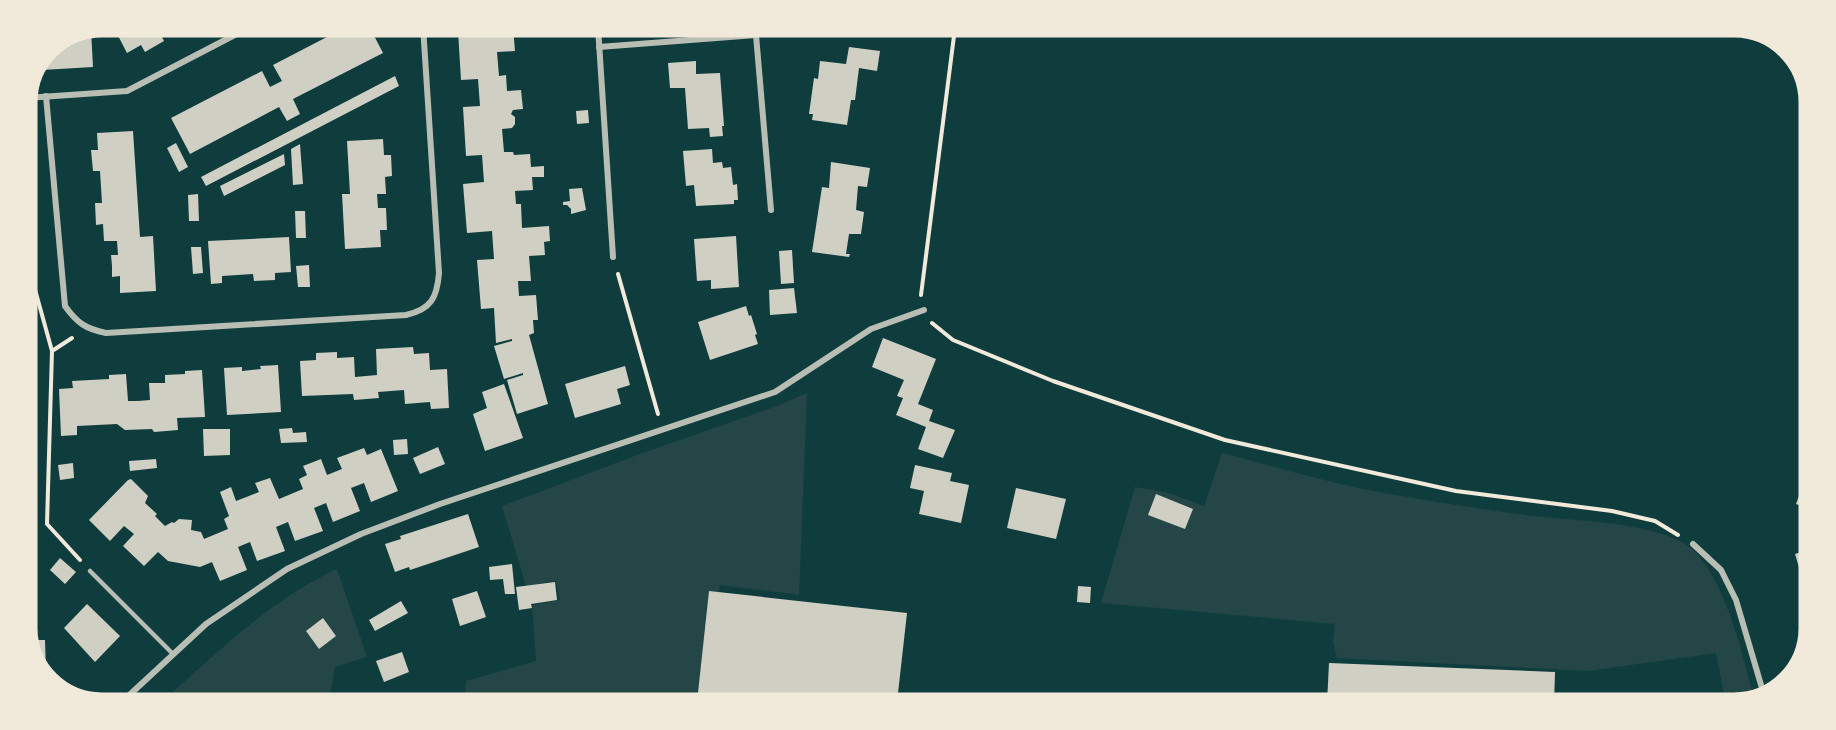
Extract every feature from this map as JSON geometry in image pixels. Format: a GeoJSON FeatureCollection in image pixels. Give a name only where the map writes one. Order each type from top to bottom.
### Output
{"type":"FeatureCollection","features":[{"type":"Feature","properties":{"kind":"street"},"geometry":{"type":"LineString","coordinates":[[36,97],[127,91],[233,36]]}},
{"type":"Feature","properties":{"kind":"street"},"geometry":{"type":"LineString","coordinates":[[46,96],[65,306],[75,321],[87,329],[106,333],[406,315],[418,312],[432,302],[438,291],[439,273],[424,36]]}},
{"type":"Feature","properties":{"kind":"street"},"geometry":{"type":"LineString","coordinates":[[598,36],[613,257]]}},
{"type":"Feature","properties":{"kind":"street"},"geometry":{"type":"LineString","coordinates":[[599,47],[743,36]]}},
{"type":"Feature","properties":{"kind":"street"},"geometry":{"type":"LineString","coordinates":[[756,36],[771,210]]}},
{"type":"Feature","properties":{"kind":"street"},"geometry":{"type":"LineString","coordinates":[[130,694],[206,624],[287,569],[361,534],[440,504],[775,392],[872,329],[924,310]]}},
{"type":"Feature","properties":{"kind":"street"},"geometry":{"type":"LineString","coordinates":[[1693,544],[1721,570],[1736,600],[1762,688]]}},
{"type":"Feature","properties":{"kind":"lane"},"geometry":{"type":"LineString","coordinates":[[90,571],[173,654]]}},
{"type":"Feature","properties":{"kind":"path"},"geometry":{"type":"LineString","coordinates":[[954,36],[921,292],[924,310],[935,327],[953,340],[1053,381],[1225,440],[1456,491],[1612,511],[1656,521],[1693,544]]}},
{"type":"Feature","properties":{"kind":"path"},"geometry":{"type":"LineString","coordinates":[[613,257],[662,429]]}},
{"type":"Feature","properties":{"kind":"path"},"geometry":{"type":"LineString","coordinates":[[36,293],[52,351],[47,524],[90,571]]}},
{"type":"Feature","properties":{"kind":"shaded area"},"geometry":{"type":"Polygon","coordinates":[[[807,393],[799,595],[720,585],[704,694],[465,694],[466,681],[536,661],[532,605],[560,600],[556,581],[526,586],[502,506],[807,393]]]}},
{"type":"Feature","properties":{"kind":"shaded area"},"geometry":{"type":"Polygon","coordinates":[[[1222,453],[1369,490],[1516,514],[1617,524],[1660,533],[1692,549],[1714,578],[1731,619],[1752,691],[1724,694],[1716,653],[1588,671],[1337,658],[1333,641],[1335,624],[1101,603],[1135,487],[1166,492],[1204,506],[1222,453]]]}},
{"type":"Feature","properties":{"kind":"shaded area"},"geometry":{"type":"Polygon","coordinates":[[[337,569],[367,657],[335,667],[330,694],[171,694],[267,611],[313,581],[337,569]]]}},
{"type":"Feature","properties":{"kind":"building"},"geometry":{"type":"Polygon","coordinates":[[[118,36],[162,36],[164,41],[145,52],[141,45],[127,53],[118,36]]]}},
{"type":"Feature","properties":{"kind":"building"},"geometry":{"type":"Polygon","coordinates":[[[329,36],[374,36],[383,53],[293,99],[300,114],[287,121],[279,107],[190,154],[171,118],[262,71],[270,87],[282,81],[273,65],[329,36]]]}},
{"type":"Feature","properties":{"kind":"building"},"geometry":{"type":"Polygon","coordinates":[[[458,36],[514,36],[515,51],[497,52],[499,76],[506,75],[507,91],[521,90],[523,109],[513,110],[511,114],[515,117],[515,124],[512,128],[502,129],[504,152],[513,152],[514,155],[530,154],[531,167],[544,166],[544,177],[532,177],[533,190],[515,191],[516,204],[521,204],[522,228],[549,226],[550,241],[544,242],[545,255],[529,256],[531,281],[518,281],[519,296],[536,295],[538,320],[533,320],[534,333],[529,335],[548,404],[517,414],[507,380],[523,375],[523,373],[504,379],[494,346],[512,341],[512,339],[496,343],[494,308],[481,309],[477,260],[494,259],[492,231],[467,233],[463,184],[484,182],[482,155],[466,156],[463,107],[480,106],[478,79],[461,80],[458,36]]]}},
{"type":"Feature","properties":{"kind":"building"},"geometry":{"type":"Polygon","coordinates":[[[91,37],[93,67],[45,70],[55,55],[65,47],[91,37]]]}},
{"type":"Feature","properties":{"kind":"building"},"geometry":{"type":"Polygon","coordinates":[[[849,47],[880,51],[877,71],[859,68],[855,100],[851,100],[847,125],[812,120],[813,114],[809,114],[814,78],[818,79],[820,61],[846,64],[849,47]]]}},
{"type":"Feature","properties":{"kind":"building"},"geometry":{"type":"Polygon","coordinates":[[[696,61],[696,74],[720,73],[723,136],[710,137],[709,128],[688,129],[685,88],[670,88],[668,63],[696,61]]]}},
{"type":"Feature","properties":{"kind":"building"},"geometry":{"type":"Polygon","coordinates":[[[395,76],[399,86],[206,186],[201,177],[395,76]]]}},
{"type":"Feature","properties":{"kind":"building"},"geometry":{"type":"Polygon","coordinates":[[[588,110],[589,123],[577,124],[576,111],[588,110]]]}},
{"type":"Feature","properties":{"kind":"building"},"geometry":{"type":"Polygon","coordinates":[[[133,131],[140,237],[153,236],[156,291],[120,293],[120,276],[112,277],[111,255],[118,255],[117,241],[104,241],[103,224],[96,225],[95,203],[102,203],[100,171],[93,171],[91,150],[98,150],[97,133],[133,131]]]}},
{"type":"Feature","properties":{"kind":"building"},"geometry":{"type":"Polygon","coordinates":[[[383,139],[384,155],[391,155],[392,176],[385,177],[386,194],[377,194],[378,208],[386,208],[387,230],[380,230],[381,247],[345,249],[342,194],[350,194],[347,141],[383,139]]]}},
{"type":"Feature","properties":{"kind":"building"},"geometry":{"type":"Polygon","coordinates":[[[176,143],[188,167],[179,172],[167,148],[176,143]]]}},
{"type":"Feature","properties":{"kind":"building"},"geometry":{"type":"Polygon","coordinates":[[[300,144],[303,184],[293,185],[291,149],[300,144]]]}},
{"type":"Feature","properties":{"kind":"building"},"geometry":{"type":"Polygon","coordinates":[[[712,149],[713,163],[722,162],[723,168],[731,167],[733,185],[737,184],[738,200],[734,200],[734,204],[696,206],[694,185],[686,186],[683,151],[712,149]]]}},
{"type":"Feature","properties":{"kind":"building"},"geometry":{"type":"Polygon","coordinates":[[[284,154],[285,165],[224,196],[220,186],[284,154]]]}},
{"type":"Feature","properties":{"kind":"building"},"geometry":{"type":"Polygon","coordinates":[[[831,162],[870,168],[867,187],[858,186],[856,210],[864,212],[861,234],[849,234],[846,254],[850,254],[849,257],[812,252],[822,187],[829,188],[831,162]]]}},
{"type":"Feature","properties":{"kind":"building"},"geometry":{"type":"Polygon","coordinates":[[[582,188],[586,210],[571,214],[571,209],[563,205],[563,202],[570,201],[569,189],[582,188]]]}},
{"type":"Feature","properties":{"kind":"building"},"geometry":{"type":"Polygon","coordinates":[[[198,194],[199,221],[189,221],[188,195],[198,194]]]}},
{"type":"Feature","properties":{"kind":"building"},"geometry":{"type":"Polygon","coordinates":[[[295,211],[305,211],[306,238],[296,238],[295,211]]]}},
{"type":"Feature","properties":{"kind":"building"},"geometry":{"type":"Polygon","coordinates":[[[736,236],[739,287],[711,289],[711,280],[697,281],[694,239],[736,236]]]}},
{"type":"Feature","properties":{"kind":"building"},"geometry":{"type":"Polygon","coordinates":[[[289,237],[291,272],[275,273],[275,280],[254,281],[253,274],[222,276],[222,283],[211,284],[208,241],[289,237]]]}},
{"type":"Feature","properties":{"kind":"building"},"geometry":{"type":"Polygon","coordinates":[[[191,247],[201,247],[203,273],[193,274],[191,247]]]}},
{"type":"Feature","properties":{"kind":"building"},"geometry":{"type":"Polygon","coordinates":[[[792,250],[794,283],[781,284],[779,251],[792,250]]]}},
{"type":"Feature","properties":{"kind":"building"},"geometry":{"type":"Polygon","coordinates":[[[309,265],[310,287],[298,287],[296,266],[309,265]]]}},
{"type":"Feature","properties":{"kind":"building"},"geometry":{"type":"Polygon","coordinates":[[[794,288],[797,313],[770,315],[769,290],[794,288]]]}},
{"type":"Feature","properties":{"kind":"building"},"geometry":{"type":"Polygon","coordinates":[[[746,306],[757,334],[755,335],[758,344],[710,360],[698,322],[746,306]]]}},
{"type":"Feature","properties":{"kind":"building"},"geometry":{"type":"Polygon","coordinates":[[[883,338],[936,359],[918,404],[933,410],[929,421],[955,430],[943,458],[918,449],[926,427],[896,415],[903,398],[897,396],[904,380],[872,367],[883,338]]]}},
{"type":"Feature","properties":{"kind":"building"},"geometry":{"type":"Polygon","coordinates":[[[413,347],[414,354],[429,353],[430,370],[447,369],[449,408],[431,409],[430,402],[405,404],[404,390],[378,392],[379,398],[354,400],[353,394],[302,396],[300,361],[316,360],[316,353],[337,352],[337,358],[354,357],[355,377],[377,375],[376,349],[413,347]]]}},
{"type":"Feature","properties":{"kind":"building"},"geometry":{"type":"Polygon","coordinates":[[[278,365],[281,412],[227,415],[224,368],[242,367],[242,371],[261,369],[260,366],[278,365]]]}},
{"type":"Feature","properties":{"kind":"building"},"geometry":{"type":"Polygon","coordinates":[[[625,366],[630,385],[617,389],[621,404],[575,418],[565,384],[625,366]]]}},
{"type":"Feature","properties":{"kind":"building"},"geometry":{"type":"Polygon","coordinates":[[[202,370],[205,417],[177,418],[178,430],[154,432],[152,429],[125,430],[117,424],[77,426],[77,435],[61,436],[59,389],[73,388],[72,381],[109,379],[109,375],[126,374],[128,401],[150,400],[149,383],[165,383],[165,375],[202,370]]]}},
{"type":"Feature","properties":{"kind":"building"},"geometry":{"type":"Polygon","coordinates":[[[504,384],[523,438],[485,451],[473,414],[487,408],[482,392],[504,384]]]}},
{"type":"Feature","properties":{"kind":"building"},"geometry":{"type":"Polygon","coordinates":[[[292,428],[293,433],[306,432],[307,442],[281,443],[279,429],[292,428]]]}},
{"type":"Feature","properties":{"kind":"building"},"geometry":{"type":"Polygon","coordinates":[[[203,429],[230,429],[230,455],[204,456],[203,429]]]}},
{"type":"Feature","properties":{"kind":"building"},"geometry":{"type":"Polygon","coordinates":[[[407,439],[408,454],[394,455],[393,440],[407,439]]]}},
{"type":"Feature","properties":{"kind":"building"},"geometry":{"type":"Polygon","coordinates":[[[438,447],[445,464],[420,474],[413,458],[438,447]]]}},
{"type":"Feature","properties":{"kind":"building"},"geometry":{"type":"Polygon","coordinates":[[[364,448],[367,455],[381,449],[398,491],[371,502],[364,483],[351,488],[360,511],[333,522],[326,503],[314,508],[323,531],[295,541],[288,522],[276,527],[285,551],[257,561],[250,542],[238,547],[247,570],[220,581],[212,562],[200,567],[168,561],[158,552],[144,566],[123,546],[134,534],[124,526],[110,541],[89,520],[131,479],[148,496],[145,503],[157,514],[155,516],[165,526],[179,519],[192,520],[191,530],[201,532],[204,539],[228,529],[224,519],[229,516],[220,492],[231,487],[236,501],[259,492],[255,483],[270,478],[279,499],[303,489],[299,479],[307,475],[303,466],[321,459],[327,475],[342,469],[337,458],[364,448]]]}},
{"type":"Feature","properties":{"kind":"building"},"geometry":{"type":"Polygon","coordinates":[[[156,459],[157,468],[130,471],[129,461],[156,459]]]}},
{"type":"Feature","properties":{"kind":"building"},"geometry":{"type":"Polygon","coordinates":[[[73,463],[74,478],[60,480],[58,465],[73,463]]]}},
{"type":"Feature","properties":{"kind":"building"},"geometry":{"type":"Polygon","coordinates":[[[915,465],[952,473],[950,481],[969,485],[961,523],[919,514],[924,491],[910,488],[915,465]]]}},
{"type":"Feature","properties":{"kind":"building"},"geometry":{"type":"Polygon","coordinates":[[[1016,488],[1066,499],[1056,539],[1007,528],[1016,488]]]}},
{"type":"Feature","properties":{"kind":"building"},"geometry":{"type":"Polygon","coordinates":[[[1800,493],[1800,505],[1796,504],[1800,493]]]}},
{"type":"Feature","properties":{"kind":"building"},"geometry":{"type":"Polygon","coordinates":[[[1156,494],[1193,509],[1185,529],[1148,515],[1156,494]]]}},
{"type":"Feature","properties":{"kind":"building"},"geometry":{"type":"Polygon","coordinates":[[[468,514],[479,547],[410,570],[409,567],[395,572],[385,544],[401,539],[400,536],[468,514]]]}},
{"type":"Feature","properties":{"kind":"building"},"geometry":{"type":"Polygon","coordinates":[[[1800,552],[1800,571],[1795,554],[1800,552]]]}},
{"type":"Feature","properties":{"kind":"building"},"geometry":{"type":"Polygon","coordinates":[[[60,558],[76,572],[65,584],[50,570],[60,558]]]}},
{"type":"Feature","properties":{"kind":"building"},"geometry":{"type":"Polygon","coordinates":[[[512,564],[515,594],[505,594],[503,579],[490,580],[489,567],[512,564]]]}},
{"type":"Feature","properties":{"kind":"building"},"geometry":{"type":"Polygon","coordinates":[[[555,582],[557,600],[531,604],[532,608],[519,610],[516,587],[555,582]]]}},
{"type":"Feature","properties":{"kind":"building"},"geometry":{"type":"Polygon","coordinates":[[[1078,586],[1091,587],[1090,603],[1077,602],[1078,586]]]}},
{"type":"Feature","properties":{"kind":"building"},"geometry":{"type":"Polygon","coordinates":[[[477,591],[486,617],[460,626],[452,599],[477,591]]]}},
{"type":"Feature","properties":{"kind":"building"},"geometry":{"type":"Polygon","coordinates":[[[709,591],[907,613],[898,694],[698,694],[709,591]]]}},
{"type":"Feature","properties":{"kind":"building"},"geometry":{"type":"Polygon","coordinates":[[[401,601],[408,613],[375,631],[369,620],[401,601]]]}},
{"type":"Feature","properties":{"kind":"building"},"geometry":{"type":"Polygon","coordinates":[[[87,604],[120,636],[95,662],[64,628],[87,604]]]}},
{"type":"Feature","properties":{"kind":"building"},"geometry":{"type":"Polygon","coordinates":[[[323,618],[336,636],[319,649],[306,631],[323,618]]]}},
{"type":"Feature","properties":{"kind":"building"},"geometry":{"type":"Polygon","coordinates":[[[37,640],[45,640],[46,662],[37,640]]]}},
{"type":"Feature","properties":{"kind":"building"},"geometry":{"type":"Polygon","coordinates":[[[402,652],[409,672],[384,682],[376,661],[402,652]]]}},
{"type":"Feature","properties":{"kind":"building"},"geometry":{"type":"Polygon","coordinates":[[[1329,663],[1555,672],[1554,694],[1327,694],[1329,663]]]}}]}
